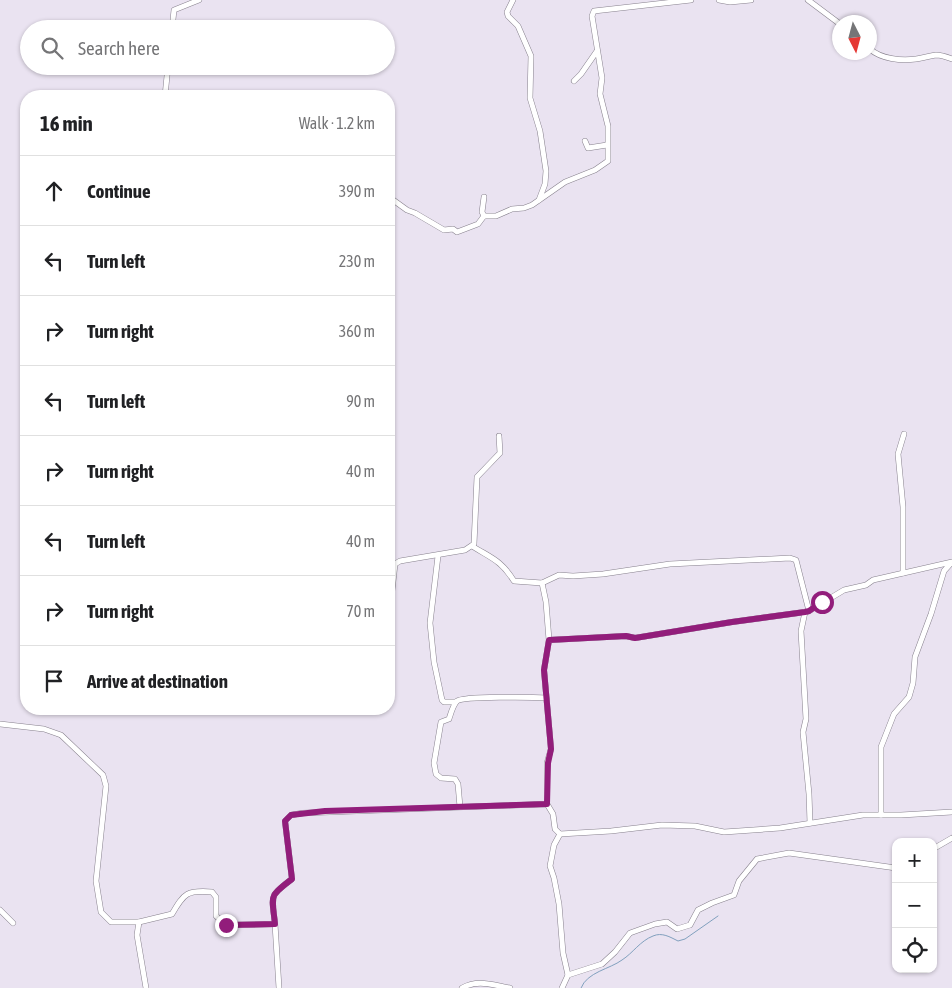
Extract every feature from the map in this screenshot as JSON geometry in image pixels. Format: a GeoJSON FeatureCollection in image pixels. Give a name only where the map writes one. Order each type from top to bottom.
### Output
{"type":"FeatureCollection","features":[{"type":"Feature","properties":{"kind":"street"},"geometry":{"type":"LineString","coordinates":[[173,20],[174,10],[199,0]]}},
{"type":"Feature","properties":{"kind":"street"},"geometry":{"type":"LineString","coordinates":[[512,0],[507,12],[508,16],[518,26],[532,56],[530,98],[540,131],[546,171],[539,201]]}},
{"type":"Feature","properties":{"kind":"street"},"geometry":{"type":"LineString","coordinates":[[484,216],[496,216],[512,209],[524,208],[539,201],[565,182],[595,170],[608,161],[608,126],[600,94],[602,78],[592,16],[594,11],[691,0]]}},
{"type":"Feature","properties":{"kind":"street"},"geometry":{"type":"LineString","coordinates":[[719,0],[730,2],[751,0]]}},
{"type":"Feature","properties":{"kind":"street"},"geometry":{"type":"LineString","coordinates":[[808,0],[832,18]]}},
{"type":"Feature","properties":{"kind":"street"},"geometry":{"type":"LineString","coordinates":[[574,81],[597,51]]}},
{"type":"Feature","properties":{"kind":"street"},"geometry":{"type":"LineString","coordinates":[[877,53],[899,59],[916,59],[938,55],[952,59]]}},
{"type":"Feature","properties":{"kind":"street"},"geometry":{"type":"LineString","coordinates":[[166,90],[167,75]]}},
{"type":"Feature","properties":{"kind":"street"},"geometry":{"type":"LineString","coordinates":[[585,141],[588,148],[607,145]]}},
{"type":"Feature","properties":{"kind":"street"},"geometry":{"type":"LineString","coordinates":[[484,197],[482,212],[484,216]]}},
{"type":"Feature","properties":{"kind":"street"},"geometry":{"type":"LineString","coordinates":[[395,201],[444,230],[453,229],[457,232],[468,229],[478,224],[484,216]]}},
{"type":"Feature","properties":{"kind":"street"},"geometry":{"type":"LineString","coordinates":[[903,573],[903,507],[898,454],[904,434]]}},
{"type":"Feature","properties":{"kind":"street"},"geometry":{"type":"LineString","coordinates":[[395,564],[400,561],[465,550],[474,544],[477,477],[500,453],[499,436]]}},
{"type":"Feature","properties":{"kind":"street"},"geometry":{"type":"LineString","coordinates":[[472,546],[495,558],[508,571],[514,581],[542,583],[559,575],[603,574],[670,564],[790,558],[796,560],[807,611],[801,631],[806,718],[803,732],[810,823]]}},
{"type":"Feature","properties":{"kind":"street"},"geometry":{"type":"LineString","coordinates":[[438,556],[430,623],[434,662],[442,700],[444,702],[455,702],[460,699],[492,699],[504,696],[546,698]]}},
{"type":"Feature","properties":{"kind":"street"},"geometry":{"type":"LineString","coordinates":[[549,640],[626,636],[635,638],[807,611],[844,590],[866,585],[873,580],[952,562]]}},
{"type":"Feature","properties":{"kind":"street"},"geometry":{"type":"LineString","coordinates":[[881,815],[880,747],[894,714],[909,697],[913,683],[915,657],[944,571],[952,562]]}},
{"type":"Feature","properties":{"kind":"street"},"geometry":{"type":"LineString","coordinates":[[542,583],[546,602],[549,640],[544,670],[551,749],[548,763],[547,804],[553,814],[555,829],[560,834],[611,831],[662,824],[695,826],[724,832],[780,828],[863,814],[952,812]]}},
{"type":"Feature","properties":{"kind":"street"},"geometry":{"type":"LineString","coordinates":[[455,702],[449,719],[441,722],[434,763],[436,774],[440,778],[455,779],[458,784],[460,808]]}},
{"type":"Feature","properties":{"kind":"street"},"geometry":{"type":"LineString","coordinates":[[0,724],[44,729],[61,735],[103,775],[106,786],[96,881],[100,912],[111,922],[139,922],[172,914],[182,898],[195,891],[212,892],[216,898],[216,916],[226,925],[275,924]]}},
{"type":"Feature","properties":{"kind":"street"},"geometry":{"type":"LineString","coordinates":[[279,988],[273,898],[275,892],[292,879],[285,821],[291,815],[325,811],[547,804]]}},
{"type":"Feature","properties":{"kind":"street"},"geometry":{"type":"LineString","coordinates":[[560,834],[554,845],[550,866],[559,904],[563,953],[568,975],[564,987]]}},
{"type":"Feature","properties":{"kind":"street"},"geometry":{"type":"LineString","coordinates":[[937,847],[952,838]]}},
{"type":"Feature","properties":{"kind":"street"},"geometry":{"type":"LineString","coordinates":[[568,975],[602,964],[615,952],[630,933],[655,924],[667,922],[677,929],[690,926],[698,910],[734,896],[739,881],[757,859],[789,853],[892,867]]}},
{"type":"Feature","properties":{"kind":"street"},"geometry":{"type":"LineString","coordinates":[[0,910],[13,923]]}},
{"type":"Feature","properties":{"kind":"street"},"geometry":{"type":"LineString","coordinates":[[139,922],[137,935],[146,988]]}},
{"type":"Feature","properties":{"kind":"street"},"geometry":{"type":"LineString","coordinates":[[462,988],[471,983],[479,982],[510,988]]}},
{"type":"Feature","properties":{"kind":"waterway"},"geometry":{"type":"LineString","coordinates":[[581,988],[593,974],[622,960],[648,938],[660,935],[678,941],[685,939],[718,916]]}},
{"type":"Feature","properties":{"kind":"route"},"geometry":{"type":"LineString","coordinates":[[226,925],[275,924],[273,898],[275,892],[292,879],[285,821],[291,815],[325,811],[547,804],[548,763],[551,749],[544,670],[549,640],[626,636],[635,638],[805,612],[822,602]]}}]}
